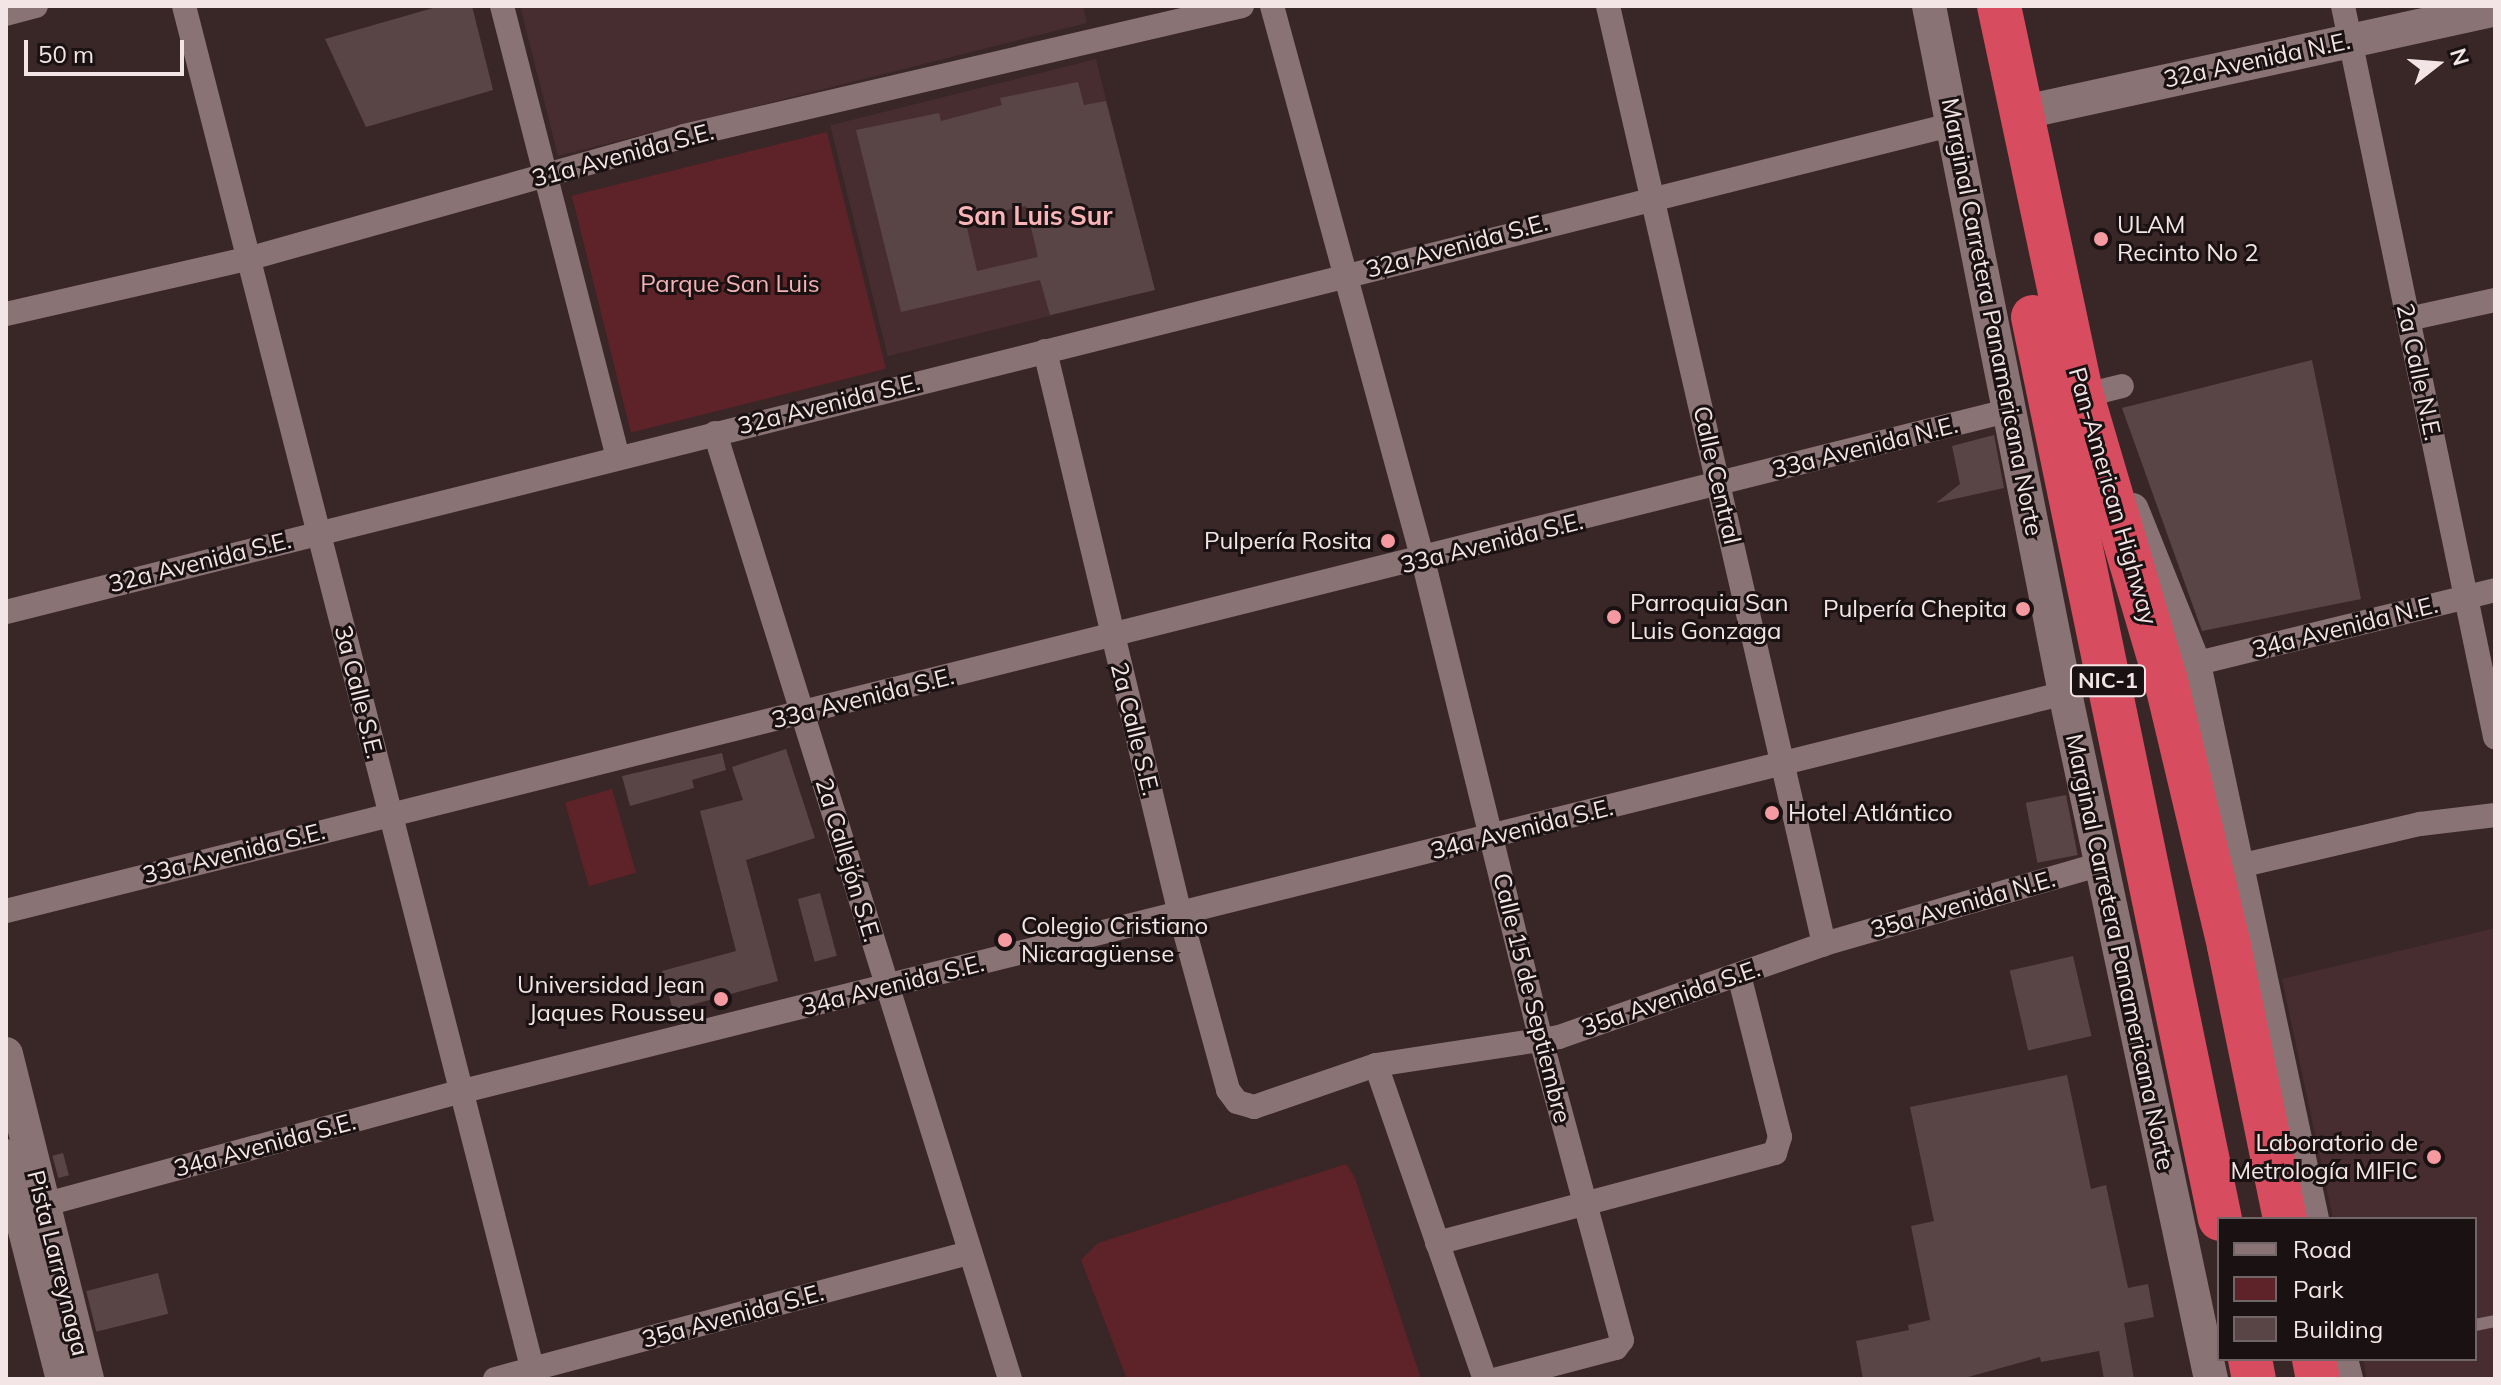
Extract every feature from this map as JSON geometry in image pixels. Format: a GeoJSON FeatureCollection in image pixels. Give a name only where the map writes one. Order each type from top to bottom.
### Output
{"type":"FeatureCollection","features":[{"type":"Feature","properties":{"kind":"highway","name":"Pan-American Highway"},"geometry":{"type":"LineString","coordinates":[[1971,6],[2220,1217]]}},
{"type":"Feature","properties":{"kind":"highway","name":"Pan-American Highway"},"geometry":{"type":"LineString","coordinates":[[1999,6],[2020,113],[2102,391],[2229,946],[2285,1217]]}},
{"type":"Feature","properties":{"kind":"street"},"geometry":{"type":"LineString","coordinates":[[6,14],[36,6]]}},
{"type":"Feature","properties":{"kind":"street","name":"3a Calle S.E."},"geometry":{"type":"LineString","coordinates":[[184,6],[251,258],[534,1374]]}},
{"type":"Feature","properties":{"kind":"street"},"geometry":{"type":"LineString","coordinates":[[502,6],[618,457]]}},
{"type":"Feature","properties":{"kind":"street","name":"31a Avenida S.E."},"geometry":{"type":"LineString","coordinates":[[6,314],[251,258],[713,129],[1242,6]]}},
{"type":"Feature","properties":{"kind":"street","name":"Calle 15 de Septiembre"},"geometry":{"type":"LineString","coordinates":[[1272,6],[1423,560],[1541,1040],[1622,1340],[1616,1348],[1498,1379]]}},
{"type":"Feature","properties":{"kind":"street","name":"Calle Central"},"geometry":{"type":"LineString","coordinates":[[1608,6],[1824,944]]}},
{"type":"Feature","properties":{"kind":"street","name":"Marginal Carretera Panamericana Norte"},"geometry":{"type":"LineString","coordinates":[[1929,6],[2065,693],[2211,1379]]}},
{"type":"Feature","properties":{"kind":"street"},"geometry":{"type":"LineString","coordinates":[[1941,60],[1948,6]]}},
{"type":"Feature","properties":{"kind":"street","name":"2a Calle N.E."},"geometry":{"type":"LineString","coordinates":[[2343,6],[2495,737]]}},
{"type":"Feature","properties":{"kind":"street","name":"32a Avenida N.E."},"geometry":{"type":"LineString","coordinates":[[2020,113],[2495,9]]}},
{"type":"Feature","properties":{"kind":"street"},"geometry":{"type":"LineString","coordinates":[[1652,196],[1954,124]]}},
{"type":"Feature","properties":{"kind":"street","name":"32a Avenida S.E."},"geometry":{"type":"LineString","coordinates":[[6,612],[1652,196]]}},
{"type":"Feature","properties":{"kind":"street"},"geometry":{"type":"LineString","coordinates":[[2408,319],[2495,300]]}},
{"type":"Feature","properties":{"kind":"street","name":"2a Calle S.E."},"geometry":{"type":"LineString","coordinates":[[1045,351],[1180,914],[1228,1090],[1237,1102]]}},
{"type":"Feature","properties":{"kind":"street","name":"NIC-1"},"geometry":{"type":"LineString","coordinates":[[2102,391],[2194,664]]}},
{"type":"Feature","properties":{"kind":"street","name":"33a Avenida N.E."},"geometry":{"type":"LineString","coordinates":[[1720,484],[2011,410]]}},
{"type":"Feature","properties":{"kind":"street","name":"2a Callejón S.E."},"geometry":{"type":"LineString","coordinates":[[715,433],[1010,1379]]}},
{"type":"Feature","properties":{"kind":"street","name":"33a Avenida S.E."},"geometry":{"type":"LineString","coordinates":[[6,911],[1720,484]]}},
{"type":"Feature","properties":{"kind":"street","name":"34a Avenida N.E."},"geometry":{"type":"LineString","coordinates":[[2194,664],[2495,590]]}},
{"type":"Feature","properties":{"kind":"street"},"geometry":{"type":"LineString","coordinates":[[2194,664],[2312,1217]]}},
{"type":"Feature","properties":{"kind":"street"},"geometry":{"type":"LineString","coordinates":[[1782,765],[2065,693]]}},
{"type":"Feature","properties":{"kind":"street","name":"34a Avenida S.E."},"geometry":{"type":"LineString","coordinates":[[23,1210],[463,1091],[1782,765]]}},
{"type":"Feature","properties":{"kind":"street"},"geometry":{"type":"LineString","coordinates":[[2239,866],[2420,824],[2495,815]]}},
{"type":"Feature","properties":{"kind":"street","name":"35a Avenida N.E."},"geometry":{"type":"LineString","coordinates":[[1824,944],[2102,864]]}},
{"type":"Feature","properties":{"kind":"street","name":"35a Avenida S.E."},"geometry":{"type":"LineString","coordinates":[[1237,1102],[1254,1107],[1376,1065],[1541,1040],[1824,944]]}},
{"type":"Feature","properties":{"kind":"street"},"geometry":{"type":"LineString","coordinates":[[1437,1243],[1775,1153],[1780,1137],[1739,975]]}},
{"type":"Feature","properties":{"kind":"street","name":"Pista Larreynaga"},"geometry":{"type":"LineString","coordinates":[[6,1054],[23,1210],[63,1379]]}},
{"type":"Feature","properties":{"kind":"street"},"geometry":{"type":"LineString","coordinates":[[1376,1065],[1485,1379]]}},
{"type":"Feature","properties":{"kind":"street","name":"Pista Larreynaga"},"geometry":{"type":"LineString","coordinates":[[6,1156],[23,1210],[87,1379]]}},
{"type":"Feature","properties":{"kind":"street","name":"35a Avenida S.E."},"geometry":{"type":"LineString","coordinates":[[495,1379],[534,1374],[970,1253]]}},
{"type":"Feature","properties":{"kind":"shaded area"},"geometry":{"type":"Polygon","coordinates":[[[520,6],[1083,6],[1087,23],[558,156],[520,6]]]}},
{"type":"Feature","properties":{"kind":"shaded area"},"geometry":{"type":"Polygon","coordinates":[[[1096,59],[1154,290],[888,356],[830,125],[1096,59]]]}},
{"type":"Feature","properties":{"kind":"shaded area"},"geometry":{"type":"Polygon","coordinates":[[[2495,928],[2495,1379],[2367,1379],[2363,1361],[2477,1361],[2477,1217],[2333,1217],[2282,979],[2495,928]]]}},
{"type":"Feature","properties":{"kind":"green space","name":"Parque San Luis"},"geometry":{"type":"Polygon","coordinates":[[[827,132],[886,369],[631,432],[572,196],[827,132]]]}},
{"type":"Feature","properties":{"kind":"green space"},"geometry":{"type":"Polygon","coordinates":[[[612,789],[636,873],[589,886],[565,803],[612,789]]]}},
{"type":"Feature","properties":{"kind":"green space"},"geometry":{"type":"Polygon","coordinates":[[[1346,1164],[1355,1178],[1421,1379],[1127,1379],[1081,1260],[1098,1243],[1346,1164]]]}},
{"type":"Feature","properties":{"kind":"building"},"geometry":{"type":"Polygon","coordinates":[[[440,6],[472,6],[493,90],[366,127],[325,39],[440,6]]]}},
{"type":"Feature","properties":{"kind":"building"},"geometry":{"type":"Polygon","coordinates":[[[1078,82],[1084,105],[1106,101],[1155,290],[1050,315],[1040,280],[901,312],[856,130],[939,113],[941,121],[1002,105],[1000,98],[1078,82]],[[1026,206],[965,219],[977,271],[1038,257],[1026,206]]]}},
{"type":"Feature","properties":{"kind":"building"},"geometry":{"type":"Polygon","coordinates":[[[2312,360],[2361,599],[2202,631],[2122,408],[2312,360]]]}},
{"type":"Feature","properties":{"kind":"building"},"geometry":{"type":"Polygon","coordinates":[[[1994,435],[2004,488],[1936,503],[1960,484],[1952,446],[1994,435]]]}},
{"type":"Feature","properties":{"kind":"building"},"geometry":{"type":"Polygon","coordinates":[[[786,749],[815,838],[746,860],[778,981],[673,1010],[662,971],[736,951],[700,811],[743,800],[732,767],[786,749]]]}},
{"type":"Feature","properties":{"kind":"building"},"geometry":{"type":"Polygon","coordinates":[[[722,753],[726,770],[692,780],[694,788],[630,806],[622,776],[722,753]]]}},
{"type":"Feature","properties":{"kind":"building"},"geometry":{"type":"Polygon","coordinates":[[[2066,795],[2078,855],[2037,863],[2026,803],[2066,795]]]}},
{"type":"Feature","properties":{"kind":"building"},"geometry":{"type":"Polygon","coordinates":[[[820,893],[837,956],[815,962],[798,899],[820,893]]]}},
{"type":"Feature","properties":{"kind":"building"},"geometry":{"type":"Polygon","coordinates":[[[2073,956],[2091,1036],[2028,1051],[2010,971],[2073,956]]]}},
{"type":"Feature","properties":{"kind":"building"},"geometry":{"type":"Polygon","coordinates":[[[2067,1075],[2091,1189],[2106,1185],[2128,1288],[2148,1284],[2154,1317],[2124,1323],[2134,1379],[2104,1379],[2099,1351],[2041,1362],[2040,1357],[1961,1379],[1863,1379],[1856,1341],[1909,1330],[1908,1325],[1930,1320],[1911,1226],[1934,1221],[1910,1107],[2067,1075]]]}},
{"type":"Feature","properties":{"kind":"building"},"geometry":{"type":"Polygon","coordinates":[[[63,1153],[69,1175],[58,1178],[52,1156],[63,1153]]]}},
{"type":"Feature","properties":{"kind":"building"},"geometry":{"type":"Polygon","coordinates":[[[158,1273],[168,1314],[96,1332],[86,1291],[158,1273]]]}},
{"type":"Feature","properties":{"kind":"place","name":"ULAM Recinto No 2"},"geometry":{"type":"Point","coordinates":[2101,239]}},
{"type":"Feature","properties":{"kind":"place","name":"Pulpería Rosita"},"geometry":{"type":"Point","coordinates":[1388,541]}},
{"type":"Feature","properties":{"kind":"place","name":"Pulpería Chepita"},"geometry":{"type":"Point","coordinates":[2023,609]}},
{"type":"Feature","properties":{"kind":"place","name":"Parroquia San Luis Gonzaga"},"geometry":{"type":"Point","coordinates":[1614,617]}},
{"type":"Feature","properties":{"kind":"place","name":"Hotel Atlántico"},"geometry":{"type":"Point","coordinates":[1772,813]}},
{"type":"Feature","properties":{"kind":"place","name":"Colegio Cristiano Nicaragüense"},"geometry":{"type":"Point","coordinates":[1005,940]}},
{"type":"Feature","properties":{"kind":"place","name":"Universidad Jean Jaques Rousseu"},"geometry":{"type":"Point","coordinates":[721,999]}},
{"type":"Feature","properties":{"kind":"place","name":"Laboratorio de Metrología MIFIC"},"geometry":{"type":"Point","coordinates":[2434,1157]}},
{"type":"Feature","properties":{"kind":"district","name":"San Luis Sur"},"geometry":{"type":"Point","coordinates":[1035,216]}}]}
